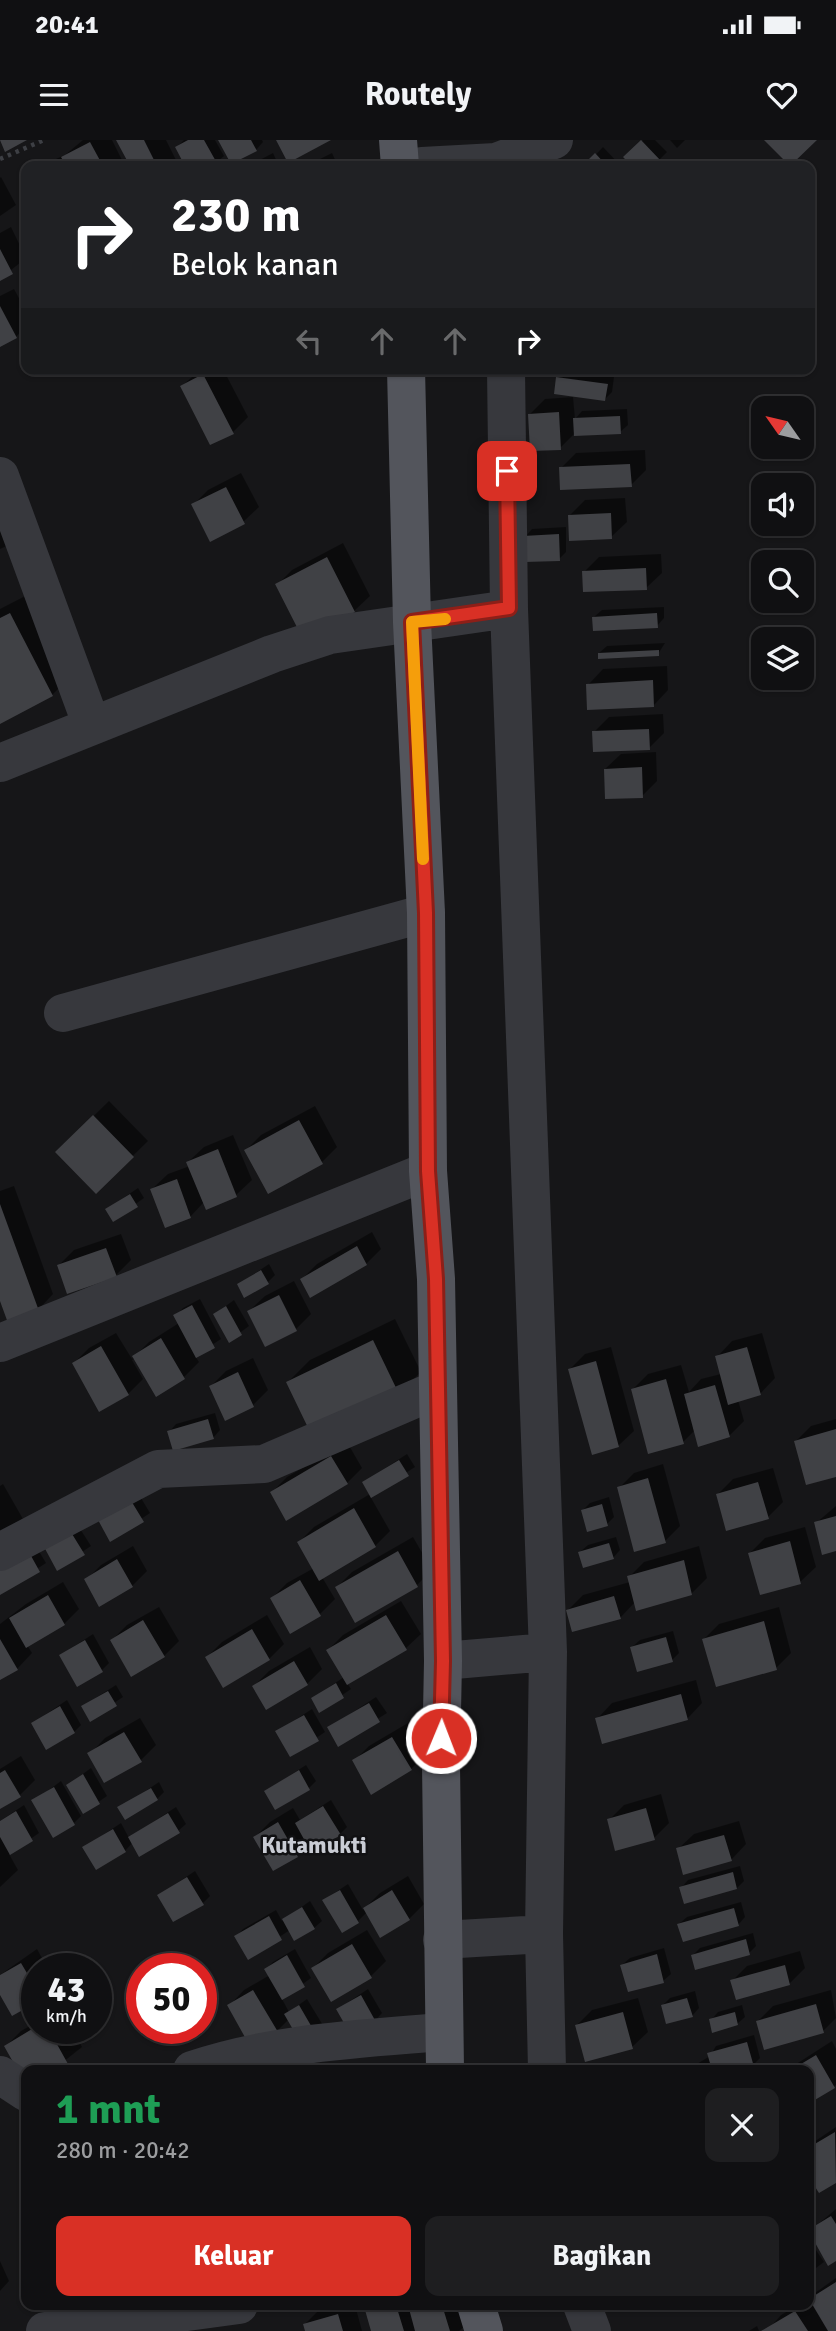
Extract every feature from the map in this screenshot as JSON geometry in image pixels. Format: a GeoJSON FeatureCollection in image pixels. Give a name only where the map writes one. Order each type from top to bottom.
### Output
{"type":"FeatureCollection","features":[{"type":"Feature","properties":{"kind":"main road"},"geometry":{"type":"LineString","coordinates":[[398,140],[400,161]]}},
{"type":"Feature","properties":{"kind":"main road"},"geometry":{"type":"LineString","coordinates":[[406,375],[426,913],[428,1171],[436,1279],[438,1389],[453,1662],[451,1939],[442,2032],[445,2065]]}},
{"type":"Feature","properties":{"kind":"main road"},"geometry":{"type":"LineString","coordinates":[[478,2310],[484,2331]]}},
{"type":"Feature","properties":{"kind":"street"},"geometry":{"type":"LineString","coordinates":[[462,161],[494,157],[554,140]]}},
{"type":"Feature","properties":{"kind":"street"},"geometry":{"type":"LineString","coordinates":[[506,375],[504,610],[545,1653],[539,1935],[547,2065]]}},
{"type":"Feature","properties":{"kind":"street"},"geometry":{"type":"LineString","coordinates":[[0,476],[92,726]]}},
{"type":"Feature","properties":{"kind":"street"},"geometry":{"type":"LineString","coordinates":[[0,763],[272,654],[330,635],[504,610]]}},
{"type":"Feature","properties":{"kind":"street"},"geometry":{"type":"LineString","coordinates":[[63,1013],[426,913]]}},
{"type":"Feature","properties":{"kind":"street"},"geometry":{"type":"LineString","coordinates":[[0,1343],[428,1171]]}},
{"type":"Feature","properties":{"kind":"street"},"geometry":{"type":"LineString","coordinates":[[0,1552],[158,1469],[264,1464],[438,1389]]}},
{"type":"Feature","properties":{"kind":"street"},"geometry":{"type":"LineString","coordinates":[[453,1662],[545,1653]]}},
{"type":"Feature","properties":{"kind":"street"},"geometry":{"type":"LineString","coordinates":[[451,1939],[539,1935]]}},
{"type":"Feature","properties":{"kind":"street"},"geometry":{"type":"LineString","coordinates":[[207,2065],[233,2056],[349,2040],[442,2032]]}},
{"type":"Feature","properties":{"kind":"street"},"geometry":{"type":"LineString","coordinates":[[0,2075],[21,2089]]}},
{"type":"Feature","properties":{"kind":"street"},"geometry":{"type":"LineString","coordinates":[[46,2331],[202,2310]]}},
{"type":"Feature","properties":{"kind":"street"},"geometry":{"type":"LineString","coordinates":[[584,2310],[592,2331]]}},
{"type":"Feature","properties":{"kind":"path"},"geometry":{"type":"LineString","coordinates":[[0,159],[44,140]]}},
{"type":"Feature","properties":{"kind":"building"},"geometry":{"type":"Polygon","coordinates":[[[0,140],[27,140],[5,152],[0,140]]]}},
{"type":"Feature","properties":{"kind":"building"},"geometry":{"type":"Polygon","coordinates":[[[116,140],[144,140],[154,161],[127,161],[116,140]]]}},
{"type":"Feature","properties":{"kind":"building"},"geometry":{"type":"Polygon","coordinates":[[[188,140],[204,140],[216,161],[182,161],[175,147],[188,140]]]}},
{"type":"Feature","properties":{"kind":"building"},"geometry":{"type":"Polygon","coordinates":[[[218,140],[251,140],[257,151],[237,161],[229,161],[218,140]]]}},
{"type":"Feature","properties":{"kind":"building"},"geometry":{"type":"Polygon","coordinates":[[[276,140],[331,140],[292,161],[287,161],[276,140]]]}},
{"type":"Feature","properties":{"kind":"building"},"geometry":{"type":"Polygon","coordinates":[[[641,140],[661,161],[627,161],[623,157],[641,140]]]}},
{"type":"Feature","properties":{"kind":"building"},"geometry":{"type":"Polygon","coordinates":[[[764,140],[817,140],[795,161],[785,161],[764,140]]]}},
{"type":"Feature","properties":{"kind":"building"},"geometry":{"type":"Polygon","coordinates":[[[90,142],[100,161],[63,161],[61,157],[90,142]]]}},
{"type":"Feature","properties":{"kind":"building"},"geometry":{"type":"Polygon","coordinates":[[[595,153],[602,161],[587,161],[595,153]]]}},
{"type":"Feature","properties":{"kind":"building"},"geometry":{"type":"Polygon","coordinates":[[[0,249],[13,274],[0,281],[0,249]]]}},
{"type":"Feature","properties":{"kind":"building"},"geometry":{"type":"Polygon","coordinates":[[[0,306],[17,338],[0,347],[0,306]]]}},
{"type":"Feature","properties":{"kind":"building"},"geometry":{"type":"Polygon","coordinates":[[[204,375],[234,434],[210,445],[180,386],[204,375]]]}},
{"type":"Feature","properties":{"kind":"building"},"geometry":{"type":"Polygon","coordinates":[[[556,377],[608,384],[605,401],[554,394],[556,377]]]}},
{"type":"Feature","properties":{"kind":"building"},"geometry":{"type":"Polygon","coordinates":[[[559,412],[561,450],[530,451],[528,414],[559,412]]]}},
{"type":"Feature","properties":{"kind":"building"},"geometry":{"type":"Polygon","coordinates":[[[620,416],[621,434],[574,436],[573,418],[620,416]]]}},
{"type":"Feature","properties":{"kind":"building"},"geometry":{"type":"Polygon","coordinates":[[[630,464],[632,487],[560,490],[559,467],[630,464]]]}},
{"type":"Feature","properties":{"kind":"building"},"geometry":{"type":"Polygon","coordinates":[[[226,487],[245,524],[210,542],[191,504],[226,487]]]}},
{"type":"Feature","properties":{"kind":"building"},"geometry":{"type":"Polygon","coordinates":[[[611,513],[612,539],[569,541],[568,515],[611,513]]]}},
{"type":"Feature","properties":{"kind":"building"},"geometry":{"type":"Polygon","coordinates":[[[559,534],[560,561],[524,562],[523,536],[559,534]]]}},
{"type":"Feature","properties":{"kind":"building"},"geometry":{"type":"Polygon","coordinates":[[[327,557],[355,612],[303,639],[275,584],[327,557]]]}},
{"type":"Feature","properties":{"kind":"building"},"geometry":{"type":"Polygon","coordinates":[[[646,568],[647,590],[583,592],[582,571],[646,568]]]}},
{"type":"Feature","properties":{"kind":"building"},"geometry":{"type":"Polygon","coordinates":[[[10,613],[53,696],[0,724],[0,618],[10,613]]]}},
{"type":"Feature","properties":{"kind":"building"},"geometry":{"type":"Polygon","coordinates":[[[657,613],[658,628],[593,631],[592,617],[657,613]]]}},
{"type":"Feature","properties":{"kind":"building"},"geometry":{"type":"Polygon","coordinates":[[[659,650],[659,656],[598,659],[598,653],[659,650]]]}},
{"type":"Feature","properties":{"kind":"building"},"geometry":{"type":"Polygon","coordinates":[[[653,680],[654,707],[587,710],[586,684],[653,680]]]}},
{"type":"Feature","properties":{"kind":"building"},"geometry":{"type":"Polygon","coordinates":[[[649,729],[650,750],[593,752],[592,731],[649,729]]]}},
{"type":"Feature","properties":{"kind":"building"},"geometry":{"type":"Polygon","coordinates":[[[642,767],[643,798],[605,799],[604,769],[642,767]]]}},
{"type":"Feature","properties":{"kind":"building"},"geometry":{"type":"Polygon","coordinates":[[[93,1115],[134,1157],[96,1194],[55,1152],[93,1115]]]}},
{"type":"Feature","properties":{"kind":"building"},"geometry":{"type":"Polygon","coordinates":[[[299,1120],[323,1164],[268,1194],[244,1150],[299,1120]]]}},
{"type":"Feature","properties":{"kind":"building"},"geometry":{"type":"Polygon","coordinates":[[[218,1149],[237,1197],[206,1210],[186,1162],[218,1149]]]}},
{"type":"Feature","properties":{"kind":"building"},"geometry":{"type":"Polygon","coordinates":[[[177,1179],[191,1218],[165,1228],[150,1189],[177,1179]]]}},
{"type":"Feature","properties":{"kind":"building"},"geometry":{"type":"Polygon","coordinates":[[[130,1194],[138,1207],[113,1222],[105,1209],[130,1194]]]}},
{"type":"Feature","properties":{"kind":"building"},"geometry":{"type":"Polygon","coordinates":[[[0,1204],[39,1311],[8,1323],[0,1301],[0,1204]]]}},
{"type":"Feature","properties":{"kind":"building"},"geometry":{"type":"Polygon","coordinates":[[[357,1246],[367,1265],[310,1298],[300,1279],[357,1246]]]}},
{"type":"Feature","properties":{"kind":"building"},"geometry":{"type":"Polygon","coordinates":[[[106,1248],[117,1277],[67,1294],[57,1265],[106,1248]]]}},
{"type":"Feature","properties":{"kind":"building"},"geometry":{"type":"Polygon","coordinates":[[[261,1270],[269,1284],[244,1298],[237,1284],[261,1270]]]}},
{"type":"Feature","properties":{"kind":"building"},"geometry":{"type":"Polygon","coordinates":[[[279,1295],[297,1331],[265,1347],[247,1311],[279,1295]]]}},
{"type":"Feature","properties":{"kind":"building"},"geometry":{"type":"Polygon","coordinates":[[[192,1305],[215,1348],[196,1358],[173,1315],[192,1305]]]}},
{"type":"Feature","properties":{"kind":"building"},"geometry":{"type":"Polygon","coordinates":[[[226,1306],[242,1335],[229,1343],[213,1314],[226,1306]]]}},
{"type":"Feature","properties":{"kind":"building"},"geometry":{"type":"Polygon","coordinates":[[[161,1338],[185,1379],[156,1397],[132,1356],[161,1338]]]}},
{"type":"Feature","properties":{"kind":"building"},"geometry":{"type":"Polygon","coordinates":[[[373,1340],[400,1396],[313,1438],[286,1382],[373,1340]]]}},
{"type":"Feature","properties":{"kind":"building"},"geometry":{"type":"Polygon","coordinates":[[[101,1346],[129,1395],[99,1412],[72,1363],[101,1346]]]}},
{"type":"Feature","properties":{"kind":"building"},"geometry":{"type":"Polygon","coordinates":[[[747,1347],[761,1395],[728,1405],[715,1356],[747,1347]]]}},
{"type":"Feature","properties":{"kind":"building"},"geometry":{"type":"Polygon","coordinates":[[[596,1361],[619,1447],[592,1455],[568,1369],[596,1361]]]}},
{"type":"Feature","properties":{"kind":"building"},"geometry":{"type":"Polygon","coordinates":[[[238,1372],[254,1407],[225,1421],[209,1386],[238,1372]]]}},
{"type":"Feature","properties":{"kind":"building"},"geometry":{"type":"Polygon","coordinates":[[[666,1379],[684,1444],[648,1454],[631,1389],[666,1379]]]}},
{"type":"Feature","properties":{"kind":"building"},"geometry":{"type":"Polygon","coordinates":[[[715,1385],[730,1437],[698,1447],[684,1394],[715,1385]]]}},
{"type":"Feature","properties":{"kind":"building"},"geometry":{"type":"Polygon","coordinates":[[[208,1419],[214,1439],[173,1451],[167,1431],[208,1419]]]}},
{"type":"Feature","properties":{"kind":"building"},"geometry":{"type":"Polygon","coordinates":[[[836,1429],[836,1477],[806,1485],[794,1441],[836,1429]]]}},
{"type":"Feature","properties":{"kind":"building"},"geometry":{"type":"Polygon","coordinates":[[[331,1456],[348,1484],[286,1521],[270,1492],[331,1456]]]}},
{"type":"Feature","properties":{"kind":"building"},"geometry":{"type":"Polygon","coordinates":[[[399,1460],[409,1476],[371,1498],[362,1482],[399,1460]]]}},
{"type":"Feature","properties":{"kind":"building"},"geometry":{"type":"Polygon","coordinates":[[[648,1478],[666,1543],[634,1552],[617,1487],[648,1478]]]}},
{"type":"Feature","properties":{"kind":"building"},"geometry":{"type":"Polygon","coordinates":[[[758,1482],[769,1519],[726,1531],[716,1494],[758,1482]]]}},
{"type":"Feature","properties":{"kind":"building"},"geometry":{"type":"Polygon","coordinates":[[[130,1499],[144,1522],[110,1542],[97,1518],[130,1499]]]}},
{"type":"Feature","properties":{"kind":"building"},"geometry":{"type":"Polygon","coordinates":[[[602,1504],[608,1526],[587,1532],[581,1510],[602,1504]]]}},
{"type":"Feature","properties":{"kind":"building"},"geometry":{"type":"Polygon","coordinates":[[[354,1508],[376,1547],[319,1581],[297,1542],[354,1508]]]}},
{"type":"Feature","properties":{"kind":"building"},"geometry":{"type":"Polygon","coordinates":[[[836,1516],[836,1551],[822,1555],[814,1522],[836,1516]]]}},
{"type":"Feature","properties":{"kind":"building"},"geometry":{"type":"Polygon","coordinates":[[[69,1529],[85,1555],[57,1571],[43,1545],[69,1529]]]}},
{"type":"Feature","properties":{"kind":"building"},"geometry":{"type":"Polygon","coordinates":[[[790,1541],[801,1584],[760,1595],[748,1553],[790,1541]]]}},
{"type":"Feature","properties":{"kind":"building"},"geometry":{"type":"Polygon","coordinates":[[[609,1543],[614,1559],[583,1568],[578,1552],[609,1543]]]}},
{"type":"Feature","properties":{"kind":"building"},"geometry":{"type":"Polygon","coordinates":[[[398,1551],[418,1587],[355,1623],[335,1587],[398,1551]]]}},
{"type":"Feature","properties":{"kind":"building"},"geometry":{"type":"Polygon","coordinates":[[[30,1554],[40,1572],[0,1595],[0,1571],[30,1554]]]}},
{"type":"Feature","properties":{"kind":"building"},"geometry":{"type":"Polygon","coordinates":[[[117,1559],[133,1587],[99,1607],[84,1579],[117,1559]]]}},
{"type":"Feature","properties":{"kind":"building"},"geometry":{"type":"Polygon","coordinates":[[[684,1560],[692,1595],[636,1611],[627,1576],[684,1560]]]}},
{"type":"Feature","properties":{"kind":"building"},"geometry":{"type":"Polygon","coordinates":[[[300,1580],[321,1616],[290,1634],[270,1598],[300,1580]]]}},
{"type":"Feature","properties":{"kind":"building"},"geometry":{"type":"Polygon","coordinates":[[[48,1595],[65,1625],[26,1648],[9,1618],[48,1595]]]}},
{"type":"Feature","properties":{"kind":"building"},"geometry":{"type":"Polygon","coordinates":[[[614,1596],[621,1619],[572,1632],[566,1610],[614,1596]]]}},
{"type":"Feature","properties":{"kind":"building"},"geometry":{"type":"Polygon","coordinates":[[[386,1615],[407,1650],[347,1685],[326,1650],[386,1615]]]}},
{"type":"Feature","properties":{"kind":"building"},"geometry":{"type":"Polygon","coordinates":[[[143,1620],[165,1657],[131,1677],[110,1640],[143,1620]]]}},
{"type":"Feature","properties":{"kind":"building"},"geometry":{"type":"Polygon","coordinates":[[[764,1621],[777,1670],[716,1687],[702,1639],[764,1621]]]}},
{"type":"Feature","properties":{"kind":"building"},"geometry":{"type":"Polygon","coordinates":[[[252,1629],[270,1660],[223,1688],[205,1657],[252,1629]]]}},
{"type":"Feature","properties":{"kind":"building"},"geometry":{"type":"Polygon","coordinates":[[[666,1637],[673,1662],[637,1672],[630,1647],[666,1637]]]}},
{"type":"Feature","properties":{"kind":"building"},"geometry":{"type":"Polygon","coordinates":[[[0,1639],[18,1670],[0,1680],[0,1639]]]}},
{"type":"Feature","properties":{"kind":"building"},"geometry":{"type":"Polygon","coordinates":[[[85,1640],[103,1672],[77,1687],[59,1655],[85,1640]]]}},
{"type":"Feature","properties":{"kind":"building"},"geometry":{"type":"Polygon","coordinates":[[[294,1661],[308,1685],[266,1710],[252,1686],[294,1661]]]}},
{"type":"Feature","properties":{"kind":"building"},"geometry":{"type":"Polygon","coordinates":[[[336,1683],[344,1698],[319,1713],[311,1698],[336,1683]]]}},
{"type":"Feature","properties":{"kind":"building"},"geometry":{"type":"Polygon","coordinates":[[[108,1691],[117,1706],[90,1722],[81,1706],[108,1691]]]}},
{"type":"Feature","properties":{"kind":"building"},"geometry":{"type":"Polygon","coordinates":[[[681,1694],[688,1720],[602,1744],[595,1718],[681,1694]]]}},
{"type":"Feature","properties":{"kind":"building"},"geometry":{"type":"Polygon","coordinates":[[[369,1703],[380,1722],[338,1747],[327,1727],[369,1703]]]}},
{"type":"Feature","properties":{"kind":"building"},"geometry":{"type":"Polygon","coordinates":[[[60,1706],[75,1733],[46,1750],[31,1723],[60,1706]]]}},
{"type":"Feature","properties":{"kind":"building"},"geometry":{"type":"Polygon","coordinates":[[[304,1715],[319,1741],[290,1757],[275,1731],[304,1715]]]}},
{"type":"Feature","properties":{"kind":"building"},"geometry":{"type":"Polygon","coordinates":[[[124,1732],[142,1762],[104,1783],[87,1753],[124,1732]]]}},
{"type":"Feature","properties":{"kind":"building"},"geometry":{"type":"Polygon","coordinates":[[[392,1737],[412,1770],[371,1795],[352,1760],[392,1737]]]}},
{"type":"Feature","properties":{"kind":"building"},"geometry":{"type":"Polygon","coordinates":[[[5,1770],[21,1797],[0,1809],[0,1773],[5,1770]]]}},
{"type":"Feature","properties":{"kind":"building"},"geometry":{"type":"Polygon","coordinates":[[[299,1770],[310,1790],[275,1810],[264,1791],[299,1770]]]}},
{"type":"Feature","properties":{"kind":"building"},"geometry":{"type":"Polygon","coordinates":[[[83,1774],[100,1804],[83,1814],[66,1785],[83,1774]]]}},
{"type":"Feature","properties":{"kind":"building"},"geometry":{"type":"Polygon","coordinates":[[[54,1787],[75,1825],[53,1838],[31,1800],[54,1787]]]}},
{"type":"Feature","properties":{"kind":"building"},"geometry":{"type":"Polygon","coordinates":[[[151,1788],[158,1800],[125,1820],[117,1807],[151,1788]]]}},
{"type":"Feature","properties":{"kind":"building"},"geometry":{"type":"Polygon","coordinates":[[[323,1806],[341,1835],[311,1852],[295,1823],[323,1806]]]}},
{"type":"Feature","properties":{"kind":"building"},"geometry":{"type":"Polygon","coordinates":[[[646,1808],[655,1840],[615,1851],[607,1819],[646,1808]]]}},
{"type":"Feature","properties":{"kind":"building"},"geometry":{"type":"Polygon","coordinates":[[[16,1811],[33,1841],[10,1855],[0,1837],[0,1821],[16,1811]]]}},
{"type":"Feature","properties":{"kind":"building"},"geometry":{"type":"Polygon","coordinates":[[[168,1813],[180,1833],[139,1857],[128,1837],[168,1813]]]}},
{"type":"Feature","properties":{"kind":"building"},"geometry":{"type":"Polygon","coordinates":[[[278,1822],[298,1857],[273,1871],[253,1837],[278,1822]]]}},
{"type":"Feature","properties":{"kind":"building"},"geometry":{"type":"Polygon","coordinates":[[[113,1829],[126,1852],[96,1870],[82,1847],[113,1829]]]}},
{"type":"Feature","properties":{"kind":"building"},"geometry":{"type":"Polygon","coordinates":[[[724,1835],[732,1861],[683,1875],[676,1848],[724,1835]]]}},
{"type":"Feature","properties":{"kind":"building"},"geometry":{"type":"Polygon","coordinates":[[[733,1872],[737,1889],[684,1904],[679,1887],[733,1872]]]}},
{"type":"Feature","properties":{"kind":"building"},"geometry":{"type":"Polygon","coordinates":[[[187,1877],[204,1905],[173,1922],[157,1895],[187,1877]]]}},
{"type":"Feature","properties":{"kind":"building"},"geometry":{"type":"Polygon","coordinates":[[[340,1890],[359,1923],[342,1933],[322,1900],[340,1890]]]}},
{"type":"Feature","properties":{"kind":"building"},"geometry":{"type":"Polygon","coordinates":[[[392,1890],[410,1920],[380,1938],[363,1908],[392,1890]]]}},
{"type":"Feature","properties":{"kind":"building"},"geometry":{"type":"Polygon","coordinates":[[[302,1907],[315,1929],[294,1941],[282,1919],[302,1907]]]}},
{"type":"Feature","properties":{"kind":"building"},"geometry":{"type":"Polygon","coordinates":[[[734,1908],[739,1926],[683,1942],[677,1924],[734,1908]]]}},
{"type":"Feature","properties":{"kind":"building"},"geometry":{"type":"Polygon","coordinates":[[[269,1916],[282,1940],[248,1960],[234,1936],[269,1916]]]}},
{"type":"Feature","properties":{"kind":"building"},"geometry":{"type":"Polygon","coordinates":[[[746,1939],[750,1955],[695,1970],[691,1955],[746,1939]]]}},
{"type":"Feature","properties":{"kind":"building"},"geometry":{"type":"Polygon","coordinates":[[[352,1944],[372,1978],[331,2002],[311,1968],[352,1944]]]}},
{"type":"Feature","properties":{"kind":"building"},"geometry":{"type":"Polygon","coordinates":[[[657,1954],[664,1983],[628,1992],[620,1965],[657,1954]]]}},
{"type":"Feature","properties":{"kind":"building"},"geometry":{"type":"Polygon","coordinates":[[[287,1955],[305,1987],[282,2000],[264,1969],[287,1955]]]}},
{"type":"Feature","properties":{"kind":"building"},"geometry":{"type":"Polygon","coordinates":[[[21,1963],[21,2011],[12,2016],[0,1995],[0,1975],[21,1963]]]}},
{"type":"Feature","properties":{"kind":"building"},"geometry":{"type":"Polygon","coordinates":[[[785,1965],[790,1985],[736,2000],[730,1980],[785,1965]]]}},
{"type":"Feature","properties":{"kind":"building"},"geometry":{"type":"Polygon","coordinates":[[[253,1990],[278,2032],[251,2048],[227,2005],[253,1990]]]}},
{"type":"Feature","properties":{"kind":"building"},"geometry":{"type":"Polygon","coordinates":[[[361,1995],[376,2022],[352,2037],[336,2009],[361,1995]]]}},
{"type":"Feature","properties":{"kind":"building"},"geometry":{"type":"Polygon","coordinates":[[[687,1998],[693,2017],[666,2024],[661,2005],[687,1998]]]}},
{"type":"Feature","properties":{"kind":"building"},"geometry":{"type":"Polygon","coordinates":[[[816,2004],[824,2033],[764,2050],[756,2021],[816,2004]]]}},
{"type":"Feature","properties":{"kind":"building"},"geometry":{"type":"Polygon","coordinates":[[[299,2005],[317,2036],[302,2045],[284,2014],[299,2005]]]}},
{"type":"Feature","properties":{"kind":"building"},"geometry":{"type":"Polygon","coordinates":[[[623,2012],[633,2049],[585,2062],[575,2025],[623,2012]]]}},
{"type":"Feature","properties":{"kind":"building"},"geometry":{"type":"Polygon","coordinates":[[[735,2012],[738,2025],[712,2033],[709,2019],[735,2012]]]}},
{"type":"Feature","properties":{"kind":"building"},"geometry":{"type":"Polygon","coordinates":[[[21,2036],[21,2044],[57,2044],[68,2064],[21,2065],[21,2076],[4,2046],[21,2036]]]}},
{"type":"Feature","properties":{"kind":"building"},"geometry":{"type":"Polygon","coordinates":[[[747,2042],[753,2065],[711,2065],[707,2053],[747,2042]]]}},
{"type":"Feature","properties":{"kind":"building"},"geometry":{"type":"Polygon","coordinates":[[[816,2055],[835,2088],[814,2100],[814,2065],[799,2065],[816,2055]]]}},
{"type":"Feature","properties":{"kind":"building"},"geometry":{"type":"Polygon","coordinates":[[[835,2132],[836,2183],[819,2193],[814,2185],[814,2144],[835,2132]]]}},
{"type":"Feature","properties":{"kind":"building"},"geometry":{"type":"Polygon","coordinates":[[[831,2216],[836,2224],[836,2261],[828,2266],[814,2241],[814,2226],[831,2216]]]}},
{"type":"Feature","properties":{"kind":"building"},"geometry":{"type":"Polygon","coordinates":[[[836,2282],[836,2331],[828,2331],[814,2307],[814,2296],[836,2282]]]}},
{"type":"Feature","properties":{"kind":"building"},"geometry":{"type":"Polygon","coordinates":[[[365,2310],[398,2310],[404,2331],[371,2331],[365,2310]]]}},
{"type":"Feature","properties":{"kind":"building"},"geometry":{"type":"Polygon","coordinates":[[[409,2310],[444,2310],[450,2331],[415,2331],[409,2310]]]}},
{"type":"Feature","properties":{"kind":"building"},"geometry":{"type":"Polygon","coordinates":[[[795,2311],[808,2331],[761,2331],[795,2311]]]}},
{"type":"Feature","properties":{"kind":"building"},"geometry":{"type":"Polygon","coordinates":[[[338,2314],[343,2331],[305,2331],[303,2324],[338,2314]]]}},
{"type":"Feature","properties":{"kind":"slow traffic"},"geometry":{"type":"LineString","coordinates":[[423,859],[412,622],[445,619]]}},
{"type":"Feature","properties":{"kind":"district","name":"Kutamukti"},"geometry":{"type":"Point","coordinates":[314,1845]}},
{"type":"Feature","properties":{"kind":"route"},"geometry":{"type":"LineString","coordinates":[[441,1738],[443,1661],[436,1279],[428,1171],[426,913],[412,622],[499,612],[509,608],[507,471]]}}]}
